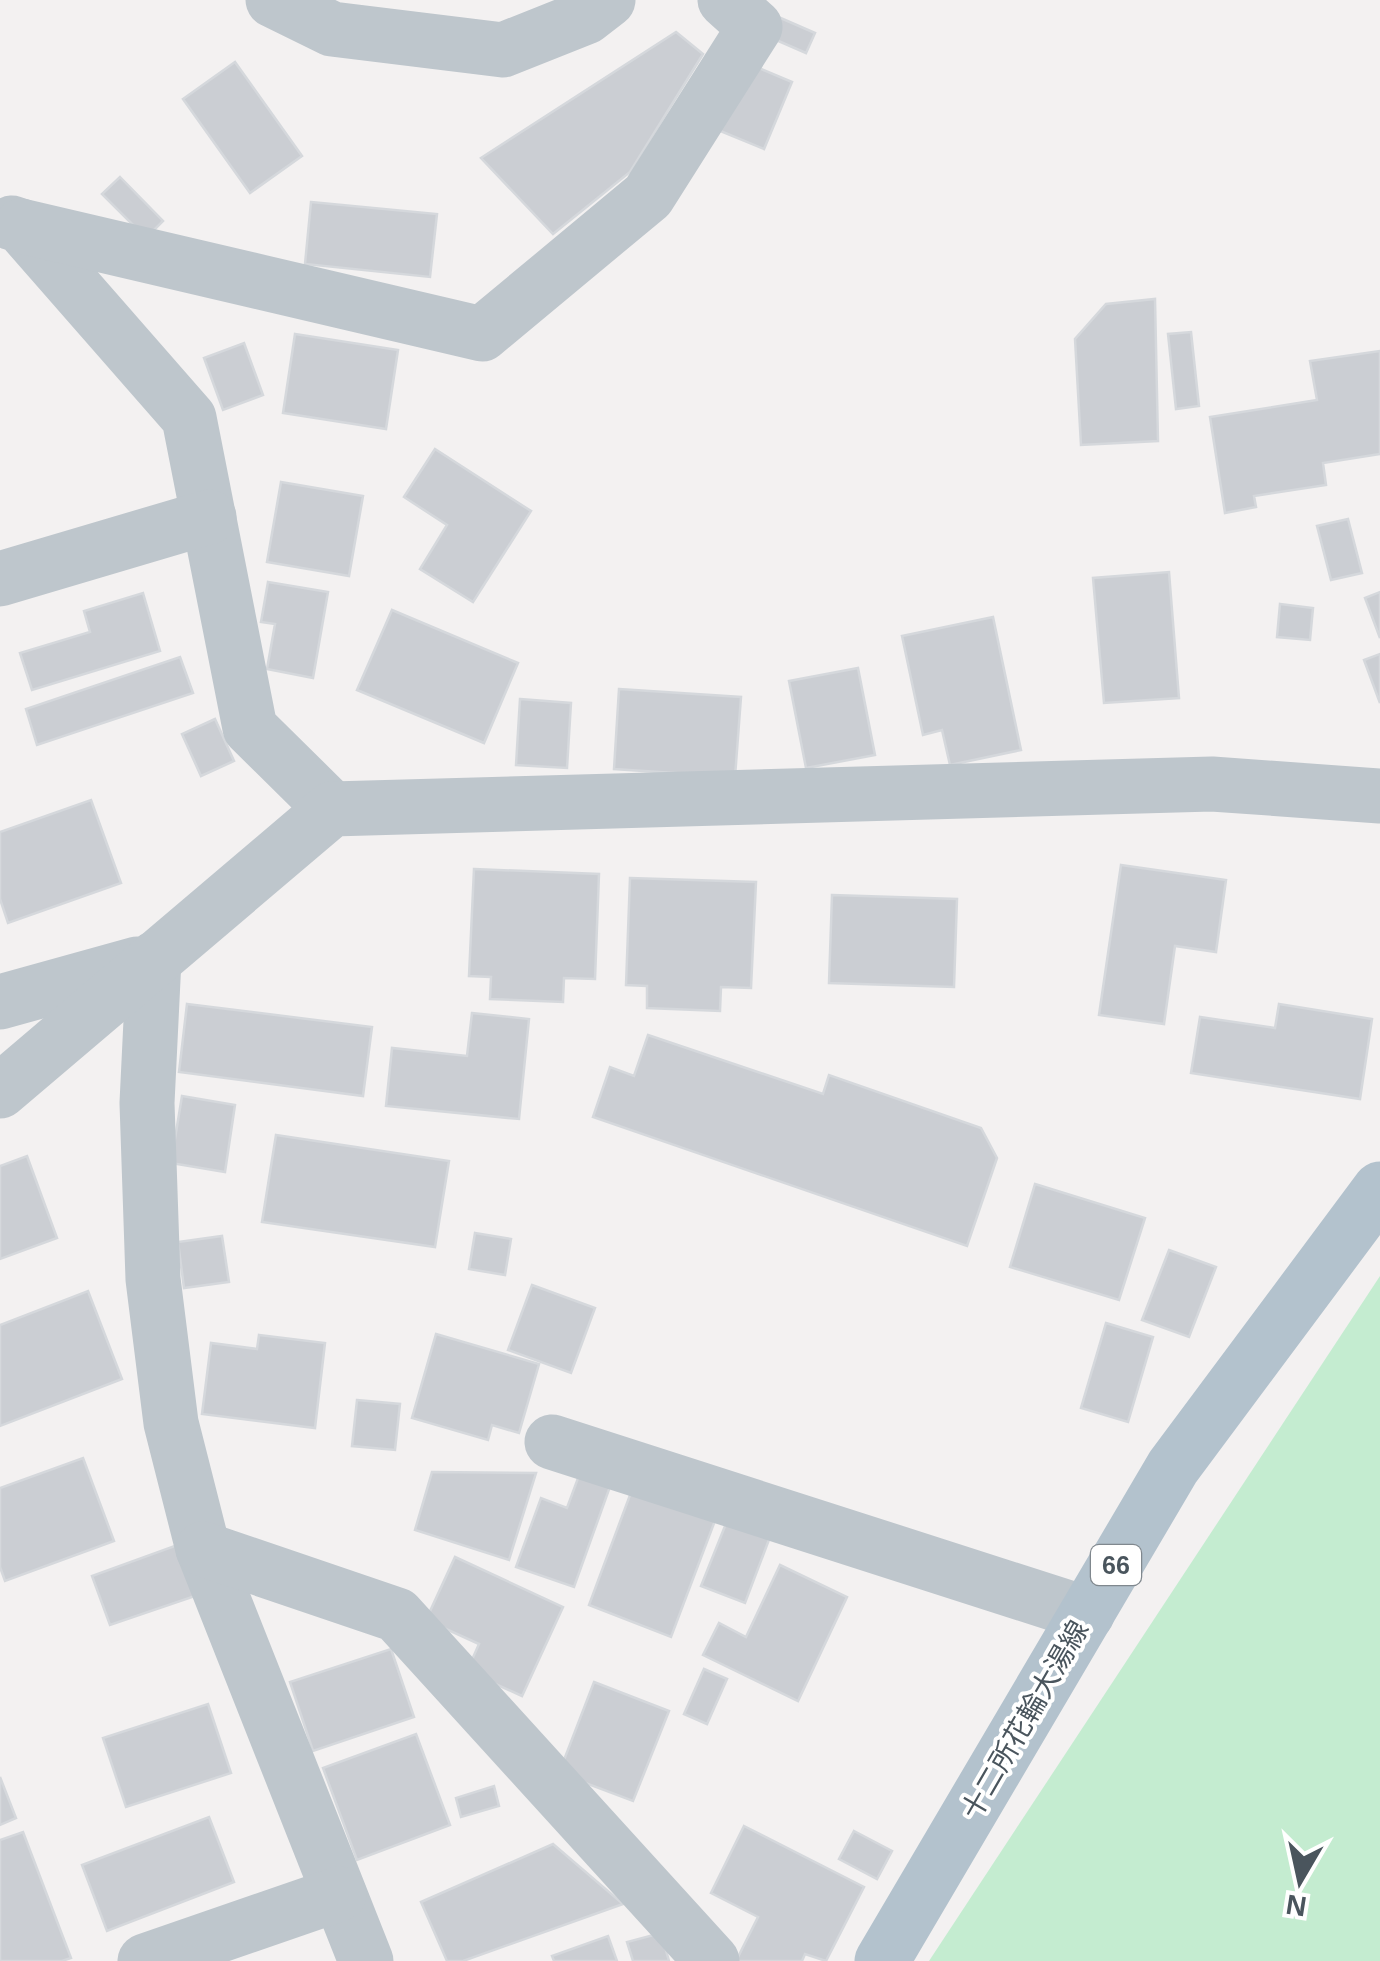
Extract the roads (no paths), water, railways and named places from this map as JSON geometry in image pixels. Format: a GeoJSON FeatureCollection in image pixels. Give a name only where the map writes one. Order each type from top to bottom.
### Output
{"type":"FeatureCollection","features":[{"type":"Feature","properties":{"kind":"main road","name":"十二所花輪大湯線"},"geometry":{"type":"LineString","coordinates":[[882,1961],[1173,1466],[1380,1189]]}},
{"type":"Feature","properties":{"kind":"street"},"geometry":{"type":"LineString","coordinates":[[273,0],[332,29],[503,50],[586,16],[608,0]]}},
{"type":"Feature","properties":{"kind":"street"},"geometry":{"type":"LineString","coordinates":[[10,223],[482,334],[648,196],[755,26],[725,0]]}},
{"type":"Feature","properties":{"kind":"street"},"geometry":{"type":"LineString","coordinates":[[10,223],[189,418],[250,728],[332,809]]}},
{"type":"Feature","properties":{"kind":"street"},"geometry":{"type":"LineString","coordinates":[[0,579],[209,517]]}},
{"type":"Feature","properties":{"kind":"street"},"geometry":{"type":"LineString","coordinates":[[0,1092],[332,809],[1212,784],[1380,796]]}},
{"type":"Feature","properties":{"kind":"street"},"geometry":{"type":"LineString","coordinates":[[0,1002],[154,959]]}},
{"type":"Feature","properties":{"kind":"street"},"geometry":{"type":"LineString","coordinates":[[154,959],[147,1103],[153,1279],[171,1422],[203,1549],[366,1961]]}},
{"type":"Feature","properties":{"kind":"street"},"geometry":{"type":"LineString","coordinates":[[552,1442],[1087,1614]]}},
{"type":"Feature","properties":{"kind":"street"},"geometry":{"type":"LineString","coordinates":[[203,1549],[397,1615],[712,1961]]}},
{"type":"Feature","properties":{"kind":"street"},"geometry":{"type":"LineString","coordinates":[[145,1961],[339,1894]]}}]}
